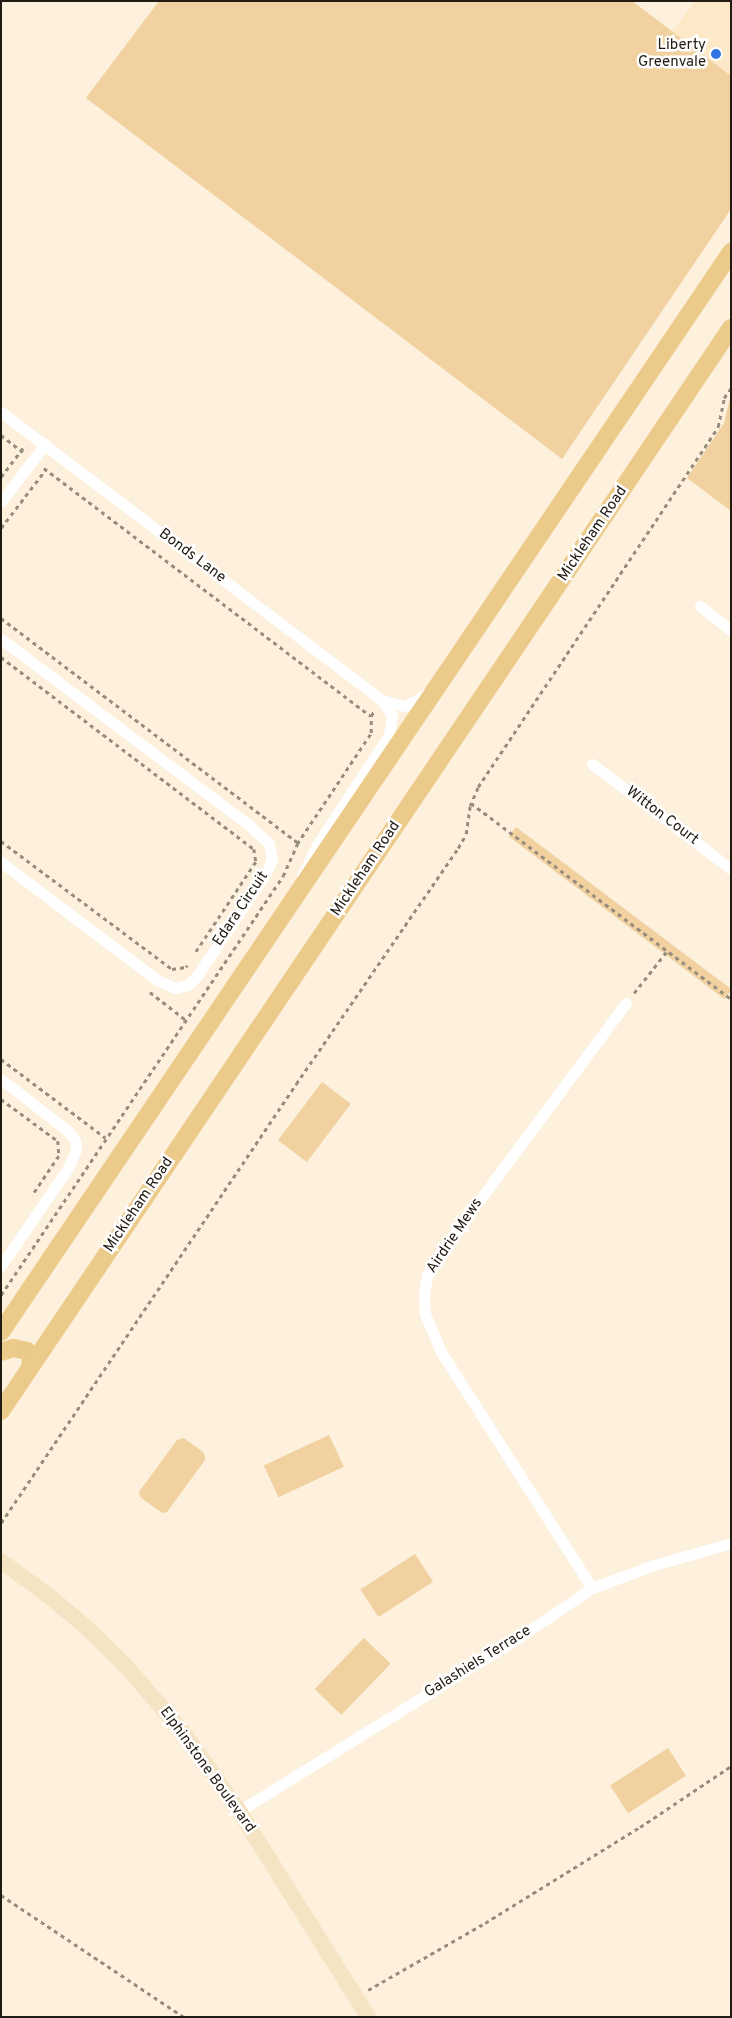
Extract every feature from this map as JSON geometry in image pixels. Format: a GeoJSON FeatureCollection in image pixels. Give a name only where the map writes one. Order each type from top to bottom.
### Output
{"type":"FeatureCollection","features":[{"type":"Feature","properties":{"kind":"main road"},"geometry":{"type":"LineString","coordinates":[[1,1332],[731,252]]}},
{"type":"Feature","properties":{"kind":"main road","name":"Mickleham Road"},"geometry":{"type":"LineString","coordinates":[[1,1410],[731,328]]}},
{"type":"Feature","properties":{"kind":"main road"},"geometry":{"type":"LineString","coordinates":[[1,1352],[13,1348],[27,1351],[32,1356],[30,1366]]}},
{"type":"Feature","properties":{"kind":"street","name":"Bonds Lane"},"geometry":{"type":"LineString","coordinates":[[1,412],[382,700]]}},
{"type":"Feature","properties":{"kind":"street"},"geometry":{"type":"LineString","coordinates":[[1,502],[45,444]]}},
{"type":"Feature","properties":{"kind":"street"},"geometry":{"type":"LineString","coordinates":[[700,606],[731,630]]}},
{"type":"Feature","properties":{"kind":"street","name":"Edara Circuit"},"geometry":{"type":"LineString","coordinates":[[1,639],[251,827],[268,844],[272,859],[266,873],[197,976],[188,985],[175,988],[157,980],[1,862]]}},
{"type":"Feature","properties":{"kind":"street"},"geometry":{"type":"LineString","coordinates":[[382,700],[399,706],[408,705],[422,697],[440,680]]}},
{"type":"Feature","properties":{"kind":"street"},"geometry":{"type":"LineString","coordinates":[[290,904],[317,845],[389,735],[392,716],[382,700]]}},
{"type":"Feature","properties":{"kind":"street","name":"Witton Court"},"geometry":{"type":"LineString","coordinates":[[592,764],[731,869]]}},
{"type":"Feature","properties":{"kind":"street","name":"Airdrie Mews"},"geometry":{"type":"LineString","coordinates":[[592,1588],[441,1352],[425,1314],[424,1295],[427,1275],[441,1252],[626,1003]]}},
{"type":"Feature","properties":{"kind":"street"},"geometry":{"type":"LineString","coordinates":[[1,1080],[63,1126],[75,1141],[73,1159],[1,1266]]}},
{"type":"Feature","properties":{"kind":"street","name":"Galashiels Terrace"},"geometry":{"type":"LineString","coordinates":[[239,1811],[520,1636],[592,1588],[654,1565],[731,1543]]}},
{"type":"Feature","properties":{"kind":"street","name":"Elphinstone Boulevard"},"geometry":{"type":"LineString","coordinates":[[1,1561],[53,1599],[124,1664],[184,1732],[239,1811],[368,2017]]}},
{"type":"Feature","properties":{"kind":"path"},"geometry":{"type":"LineString","coordinates":[[1,1523],[290,1092],[458,848],[466,834],[471,803],[478,787],[718,427],[724,398],[731,388]]}},
{"type":"Feature","properties":{"kind":"path"},"geometry":{"type":"LineString","coordinates":[[1,435],[371,716]]}},
{"type":"Feature","properties":{"kind":"path"},"geometry":{"type":"LineString","coordinates":[[1,477],[21,450]]}},
{"type":"Feature","properties":{"kind":"path"},"geometry":{"type":"LineString","coordinates":[[1,528],[46,469]]}},
{"type":"Feature","properties":{"kind":"path"},"geometry":{"type":"LineString","coordinates":[[1,618],[298,842]]}},
{"type":"Feature","properties":{"kind":"path"},"geometry":{"type":"LineString","coordinates":[[1,657],[254,849],[256,862],[186,967],[172,969],[1,841]]}},
{"type":"Feature","properties":{"kind":"path"},"geometry":{"type":"LineString","coordinates":[[1,1294],[283,876],[298,842],[371,733],[371,716],[382,700]]}},
{"type":"Feature","properties":{"kind":"path"},"geometry":{"type":"LineString","coordinates":[[471,803],[731,999]]}},
{"type":"Feature","properties":{"kind":"path"},"geometry":{"type":"LineString","coordinates":[[626,1003],[667,951]]}},
{"type":"Feature","properties":{"kind":"path"},"geometry":{"type":"LineString","coordinates":[[1,1059],[106,1138]]}},
{"type":"Feature","properties":{"kind":"path"},"geometry":{"type":"LineString","coordinates":[[1,1099],[58,1142],[58,1156],[27,1202]]}},
{"type":"Feature","properties":{"kind":"path"},"geometry":{"type":"LineString","coordinates":[[356,1997],[484,1923],[632,1832],[731,1766]]}},
{"type":"Feature","properties":{"kind":"path"},"geometry":{"type":"LineString","coordinates":[[1,1895],[184,2017]]}},
{"type":"Feature","properties":{"kind":"shaded area"},"geometry":{"type":"Polygon","coordinates":[[[159,1],[632,1],[731,76],[731,209],[562,459],[86,98],[159,1]]]}},
{"type":"Feature","properties":{"kind":"shaded area","name":"Liberty Greenvale"},"geometry":{"type":"Polygon","coordinates":[[[695,1],[731,1],[731,76],[672,32],[695,1]]]}},
{"type":"Feature","properties":{"kind":"shaded area"},"geometry":{"type":"Polygon","coordinates":[[[731,394],[731,511],[687,478],[724,423],[731,394]]]}},
{"type":"Feature","properties":{"kind":"shaded area"},"geometry":{"type":"Polygon","coordinates":[[[516,827],[731,989],[724,999],[509,837],[516,827]]]}},
{"type":"Feature","properties":{"kind":"shaded area"},"geometry":{"type":"Polygon","coordinates":[[[322,1082],[351,1104],[307,1162],[278,1140],[322,1082]]]}},
{"type":"Feature","properties":{"kind":"shaded area"},"geometry":{"type":"Polygon","coordinates":[[[329,1435],[344,1467],[279,1497],[264,1465],[329,1435]]]}},
{"type":"Feature","properties":{"kind":"shaded area"},"geometry":{"type":"Polygon","coordinates":[[[184,1438],[204,1453],[205,1460],[167,1512],[162,1513],[140,1497],[139,1492],[177,1440],[184,1438]]]}},
{"type":"Feature","properties":{"kind":"shaded area"},"geometry":{"type":"Polygon","coordinates":[[[415,1554],[433,1582],[378,1617],[360,1589],[415,1554]]]}},
{"type":"Feature","properties":{"kind":"shaded area"},"geometry":{"type":"Polygon","coordinates":[[[364,1638],[391,1664],[341,1715],[315,1689],[364,1638]]]}},
{"type":"Feature","properties":{"kind":"shaded area"},"geometry":{"type":"Polygon","coordinates":[[[668,1748],[686,1776],[628,1813],[610,1786],[668,1748]]]}},
{"type":"Feature","properties":{"kind":"place","name":"Liberty Greenvale"},"geometry":{"type":"Point","coordinates":[716,54]}}]}
